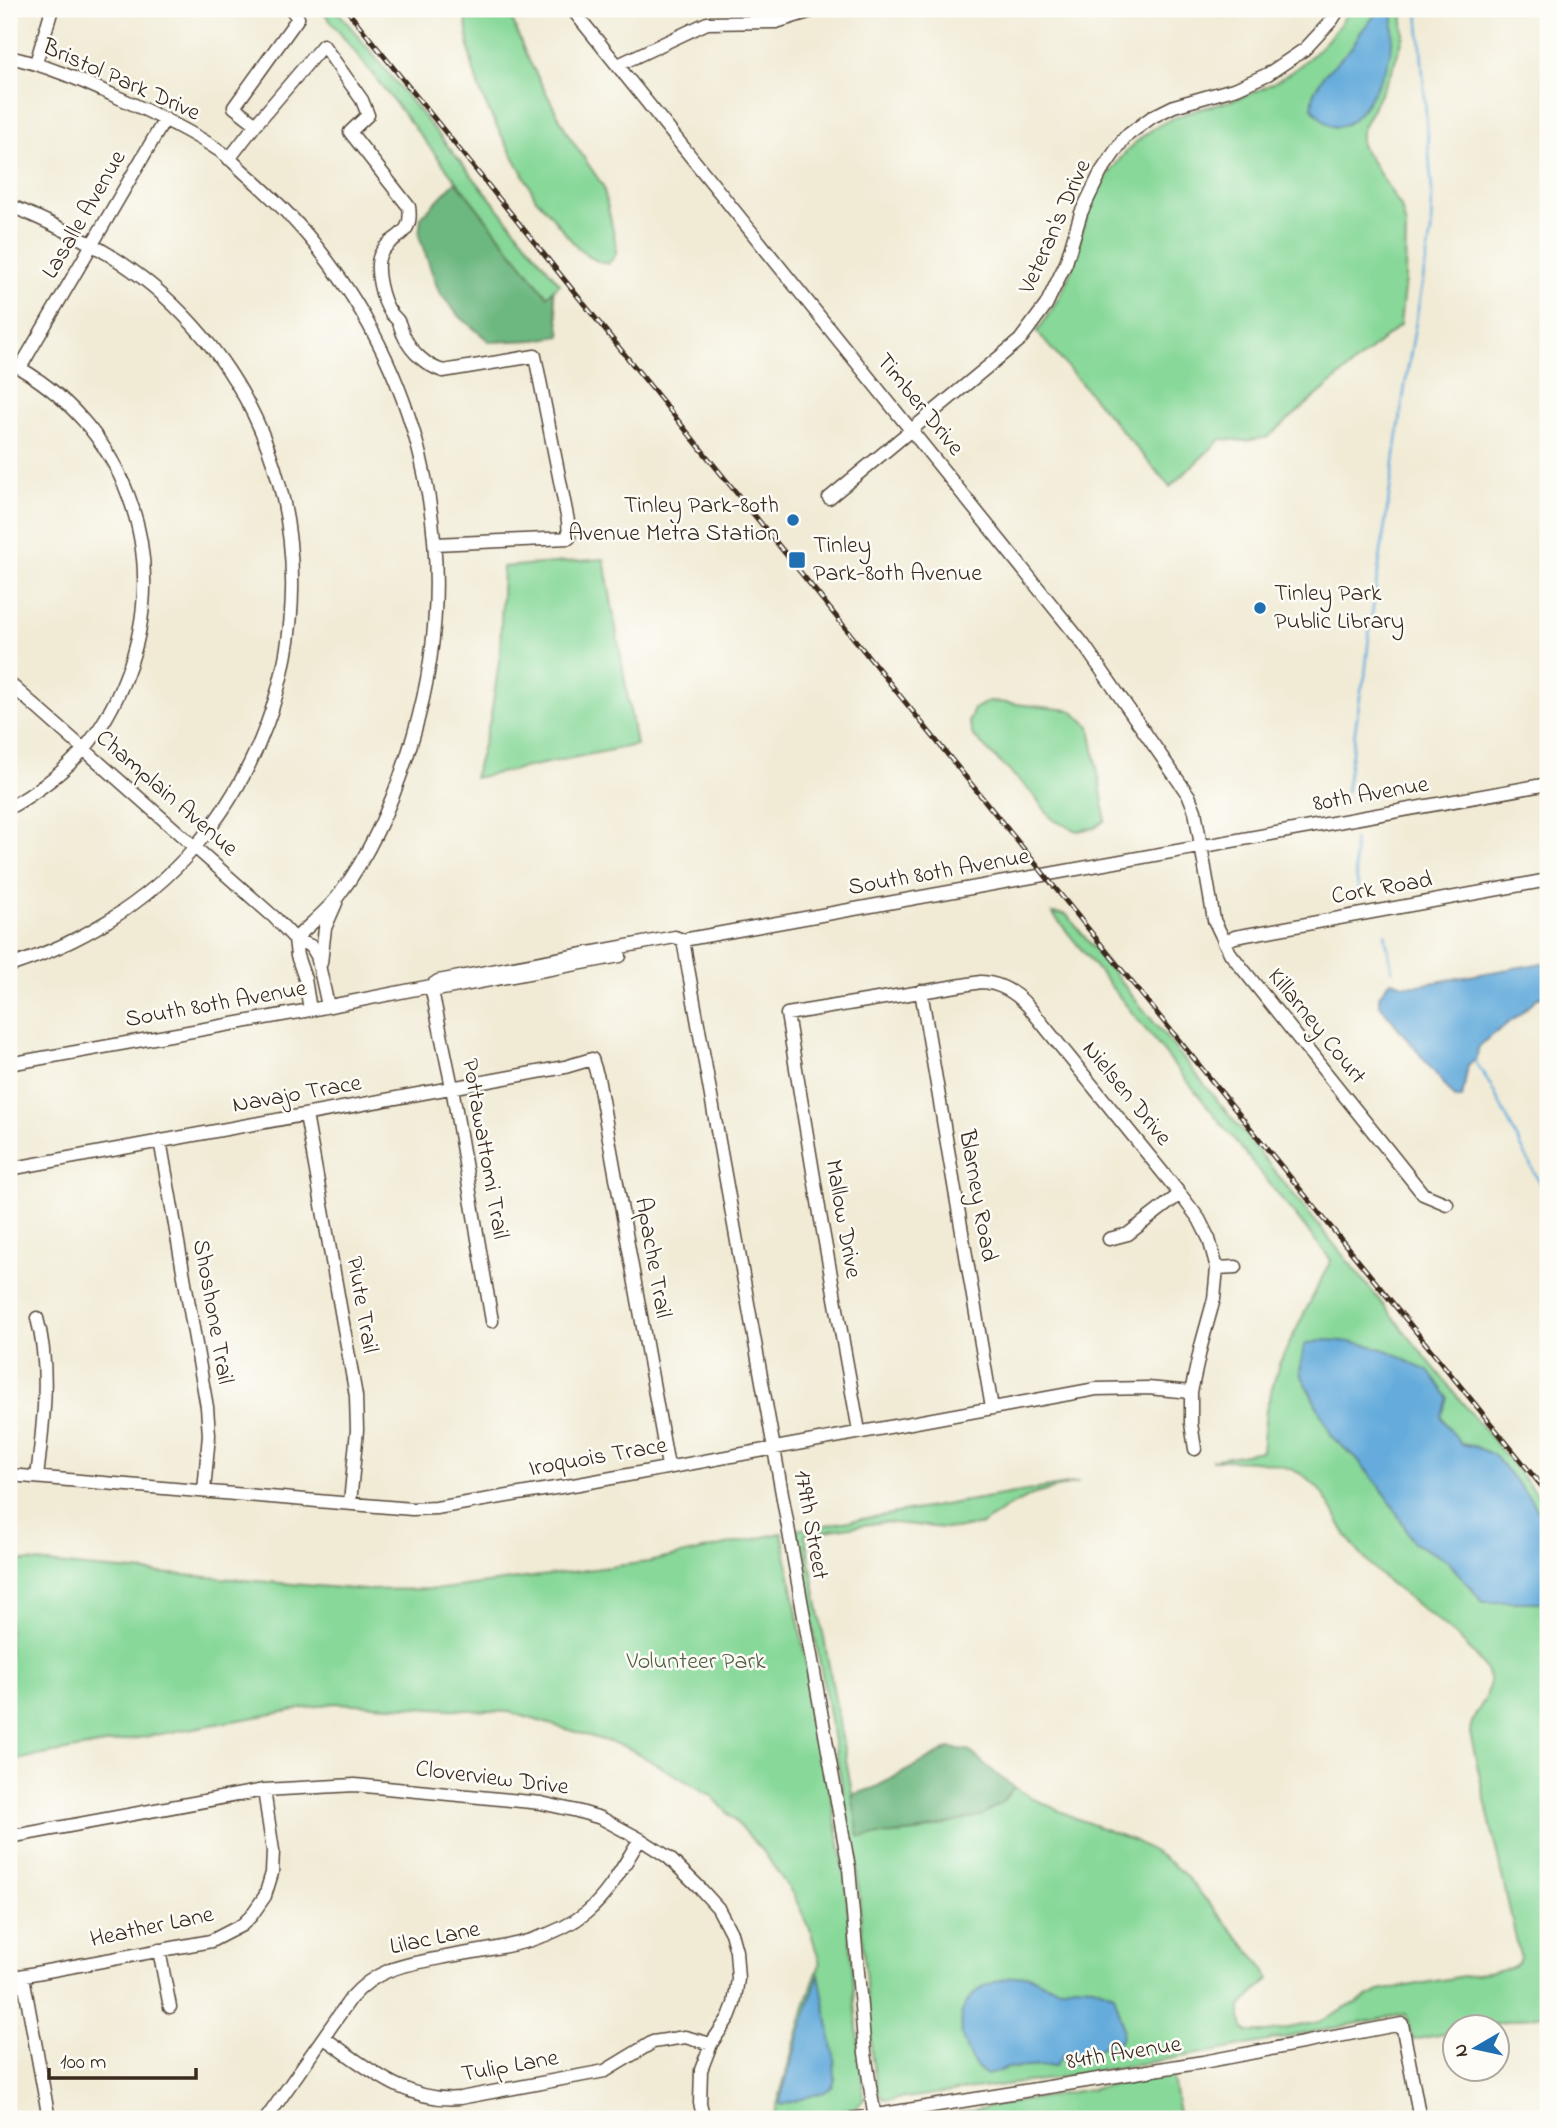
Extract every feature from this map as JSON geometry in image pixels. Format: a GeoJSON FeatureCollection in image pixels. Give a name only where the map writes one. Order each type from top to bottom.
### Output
{"type":"FeatureCollection","features":[{"type":"Feature","properties":{"kind":"street"},"geometry":{"type":"LineString","coordinates":[[36,63],[52,9]]}},
{"type":"Feature","properties":{"kind":"street"},"geometry":{"type":"LineString","coordinates":[[256,124],[234,107],[298,18],[291,9]]}},
{"type":"Feature","properties":{"kind":"street","name":"Timber Drive"},"geometry":{"type":"LineString","coordinates":[[572,9],[815,312],[913,429],[1084,645],[1189,796],[1195,811],[1201,846]]}},
{"type":"Feature","properties":{"kind":"street"},"geometry":{"type":"LineString","coordinates":[[618,65],[707,23],[776,22],[818,9]]}},
{"type":"Feature","properties":{"kind":"street","name":"Veteran's Drive"},"geometry":{"type":"LineString","coordinates":[[829,498],[1020,340],[1046,305],[1066,263],[1081,213],[1101,172],[1125,137],[1152,117],[1174,106],[1237,88],[1268,74],[1305,49],[1339,9]]}},
{"type":"Feature","properties":{"kind":"street"},"geometry":{"type":"LineString","coordinates":[[229,159],[323,45],[362,100],[368,115],[350,132],[409,207],[411,219],[406,231],[384,249],[379,258],[379,281],[390,312],[401,326],[404,337],[423,360],[433,368],[443,371],[535,356],[568,521],[569,538],[435,544]]}},
{"type":"Feature","properties":{"kind":"street","name":"Bristol Park Drive"},"geometry":{"type":"LineString","coordinates":[[9,57],[36,63],[71,76],[165,119],[222,153],[280,204],[342,281],[381,348],[399,389],[428,485],[435,544],[436,593],[432,647],[425,691],[407,758],[376,833],[338,897],[325,928],[321,970]]}},
{"type":"Feature","properties":{"kind":"street","name":"Lasalle Avenue"},"geometry":{"type":"LineString","coordinates":[[15,365],[92,243],[165,119]]}},
{"type":"Feature","properties":{"kind":"street"},"geometry":{"type":"LineString","coordinates":[[9,205],[92,243],[141,276],[194,326],[220,360],[256,418],[281,489],[292,552],[293,598],[288,647],[265,730],[245,773],[195,847],[147,892],[105,922],[54,949],[9,966]]}},
{"type":"Feature","properties":{"kind":"street"},"geometry":{"type":"LineString","coordinates":[[368,325],[390,312]]}},
{"type":"Feature","properties":{"kind":"street"},"geometry":{"type":"LineString","coordinates":[[381,348],[404,337]]}},
{"type":"Feature","properties":{"kind":"street"},"geometry":{"type":"LineString","coordinates":[[9,808],[60,774],[84,749],[114,706],[136,651],[144,603],[144,553],[139,526],[114,463],[101,443],[65,401],[52,389],[15,365]]}},
{"type":"Feature","properties":{"kind":"street","name":"Champlain Avenue"},"geometry":{"type":"LineString","coordinates":[[9,683],[275,918],[295,939],[310,946],[317,956],[328,1006]]}},
{"type":"Feature","properties":{"kind":"street","name":"80th Avenue"},"geometry":{"type":"LineString","coordinates":[[1201,846],[1548,784]]}},
{"type":"Feature","properties":{"kind":"street","name":"South 80th Avenue"},"geometry":{"type":"LineString","coordinates":[[9,1064],[310,1010],[431,986],[438,981],[675,937],[683,940],[1201,846]]}},
{"type":"Feature","properties":{"kind":"street","name":"Killarney Court"},"geometry":{"type":"LineString","coordinates":[[1201,846],[1214,920],[1223,942],[1423,1194],[1447,1204]]}},
{"type":"Feature","properties":{"kind":"street","name":"Cork Road"},"geometry":{"type":"LineString","coordinates":[[1223,942],[1235,937],[1548,880]]}},
{"type":"Feature","properties":{"kind":"street","name":"Bristol Park Drive"},"geometry":{"type":"LineString","coordinates":[[295,939],[338,897]]}},
{"type":"Feature","properties":{"kind":"street"},"geometry":{"type":"LineString","coordinates":[[295,939],[310,1010]]}},
{"type":"Feature","properties":{"kind":"street","name":"179th Street"},"geometry":{"type":"LineString","coordinates":[[683,940],[849,1868],[865,2053],[875,2117]]}},
{"type":"Feature","properties":{"kind":"street","name":"Nielsen Drive"},"geometry":{"type":"LineString","coordinates":[[787,1014],[987,982],[1002,986],[1020,997],[1180,1194],[1204,1228],[1217,1268],[1214,1299],[1191,1392],[1191,1423],[1195,1449]]}},
{"type":"Feature","properties":{"kind":"street","name":"Pottawattomi Trail"},"geometry":{"type":"LineString","coordinates":[[431,986],[452,1087],[492,1321]]}},
{"type":"Feature","properties":{"kind":"street","name":"Blarney Road"},"geometry":{"type":"LineString","coordinates":[[921,991],[992,1408]]}},
{"type":"Feature","properties":{"kind":"street","name":"Mallow Drive"},"geometry":{"type":"LineString","coordinates":[[787,1014],[818,1209],[859,1431]]}},
{"type":"Feature","properties":{"kind":"street","name":"Navajo Trace"},"geometry":{"type":"LineString","coordinates":[[9,1169],[565,1068],[592,1059]]}},
{"type":"Feature","properties":{"kind":"street","name":"Apache Trail"},"geometry":{"type":"LineString","coordinates":[[592,1059],[598,1078],[668,1466]]}},
{"type":"Feature","properties":{"kind":"street","name":"Piute Trail"},"geometry":{"type":"LineString","coordinates":[[306,1115],[356,1396],[357,1430],[350,1503]]}},
{"type":"Feature","properties":{"kind":"street","name":"Shoshone Trail"},"geometry":{"type":"LineString","coordinates":[[160,1140],[207,1407],[209,1435],[204,1491]]}},
{"type":"Feature","properties":{"kind":"street"},"geometry":{"type":"LineString","coordinates":[[1109,1239],[1128,1234],[1180,1194]]}},
{"type":"Feature","properties":{"kind":"street"},"geometry":{"type":"LineString","coordinates":[[1217,1268],[1236,1267]]}},
{"type":"Feature","properties":{"kind":"street"},"geometry":{"type":"LineString","coordinates":[[37,1318],[44,1341],[45,1367],[37,1477]]}},
{"type":"Feature","properties":{"kind":"street","name":"Iroquois Trace"},"geometry":{"type":"LineString","coordinates":[[9,1475],[412,1509],[436,1508],[1096,1389],[1148,1388],[1191,1392]]}},
{"type":"Feature","properties":{"kind":"street","name":"Cloverview Drive"},"geometry":{"type":"LineString","coordinates":[[9,1837],[264,1790],[355,1784],[541,1803],[601,1818],[668,1857],[718,1908],[734,1942],[738,1979],[734,2004],[729,2017],[711,2044],[701,2070],[704,2119]]}},
{"type":"Feature","properties":{"kind":"street","name":"Heather Lane"},"geometry":{"type":"LineString","coordinates":[[9,1978],[220,1938],[242,1925],[257,1908],[269,1886],[274,1862],[264,1790]]}},
{"type":"Feature","properties":{"kind":"street","name":"Lilac Lane"},"geometry":{"type":"LineString","coordinates":[[267,2119],[359,1990],[400,1965],[527,1942],[571,1923],[585,1914],[605,1894],[640,1839]]}},
{"type":"Feature","properties":{"kind":"street"},"geometry":{"type":"LineString","coordinates":[[159,1950],[170,2007]]}},
{"type":"Feature","properties":{"kind":"street"},"geometry":{"type":"LineString","coordinates":[[23,1976],[49,2119]]}},
{"type":"Feature","properties":{"kind":"street","name":"84th Avenue"},"geometry":{"type":"LineString","coordinates":[[852,2119],[1203,2062],[1402,2024],[1420,2119]]}},
{"type":"Feature","properties":{"kind":"street","name":"Tulip Lane"},"geometry":{"type":"LineString","coordinates":[[324,2038],[398,2087],[412,2093],[440,2098],[460,2098],[605,2071],[653,2042],[685,2037],[711,2044]]}},
{"type":"Feature","properties":{"kind":"green space"},"geometry":{"type":"Polygon","coordinates":[[[321,9],[336,9],[560,284],[547,296],[321,9]]]}},
{"type":"Feature","properties":{"kind":"green space"},"geometry":{"type":"Polygon","coordinates":[[[466,9],[508,9],[526,55],[569,136],[603,186],[616,244],[616,254],[608,264],[596,261],[577,247],[536,199],[495,124],[479,88],[470,54],[466,9]]]}},
{"type":"Feature","properties":{"kind":"green space"},"geometry":{"type":"Polygon","coordinates":[[[1350,9],[1402,9],[1404,35],[1392,70],[1361,132],[1361,145],[1401,207],[1406,226],[1405,279],[1400,325],[1268,437],[1246,441],[1221,439],[1170,487],[1037,332],[1066,283],[1095,197],[1116,164],[1134,144],[1145,134],[1168,121],[1249,95],[1283,77],[1314,54],[1350,9]]]}},
{"type":"Feature","properties":{"kind":"green space"},"geometry":{"type":"Polygon","coordinates":[[[456,181],[547,296],[553,290],[561,336],[490,342],[459,316],[439,292],[419,236],[421,217],[456,181]]]}},
{"type":"Feature","properties":{"kind":"green space"},"geometry":{"type":"Polygon","coordinates":[[[604,559],[636,745],[474,778],[491,716],[500,655],[503,567],[604,559]]]}},
{"type":"Feature","properties":{"kind":"green space"},"geometry":{"type":"Polygon","coordinates":[[[989,701],[1070,710],[1090,726],[1105,820],[1096,827],[1078,831],[1053,820],[1030,791],[973,736],[969,721],[974,709],[989,701]]]}},
{"type":"Feature","properties":{"kind":"green space"},"geometry":{"type":"Polygon","coordinates":[[[1052,913],[1066,914],[1548,1508],[1548,1526],[1529,1497],[1476,1447],[1461,1444],[1441,1417],[1429,1371],[1417,1368],[1391,1352],[1300,1372],[1333,1438],[1358,1460],[1387,1496],[1414,1543],[1447,1560],[1483,1602],[1548,1602],[1548,2014],[1512,2021],[1512,2012],[1442,2012],[1442,2034],[1412,2040],[1406,2014],[1216,2051],[1050,2079],[883,2099],[878,2091],[872,2059],[857,1870],[796,1530],[1079,1482],[1032,1495],[983,1524],[955,1529],[883,1522],[805,1534],[860,1837],[916,1832],[982,1815],[1002,1802],[1014,1787],[1073,1817],[1135,1841],[1184,1874],[1265,1969],[1269,1979],[1241,2006],[1243,2028],[1249,2032],[1268,2032],[1319,2022],[1379,1991],[1513,1967],[1517,1964],[1520,1956],[1470,1733],[1473,1719],[1489,1687],[1484,1667],[1460,1640],[1369,1563],[1353,1545],[1326,1499],[1304,1476],[1271,1463],[1211,1460],[1262,1451],[1266,1410],[1279,1364],[1331,1260],[1052,913]]]}},
{"type":"Feature","properties":{"kind":"green space","name":"Volunteer Park"},"geometry":{"type":"Polygon","coordinates":[[[782,1533],[845,1871],[864,2099],[857,2107],[773,2119],[807,1999],[820,1964],[810,1929],[794,1896],[763,1851],[712,1796],[626,1747],[509,1712],[334,1703],[9,1761],[9,1559],[365,1590],[442,1589],[648,1562],[782,1533]]]}},
{"type":"Feature","properties":{"kind":"green space"},"geometry":{"type":"Polygon","coordinates":[[[949,1748],[968,1750],[1014,1787],[1002,1802],[982,1815],[916,1832],[859,1837],[852,1795],[874,1788],[949,1748]]]}},
{"type":"Feature","properties":{"kind":"green space"},"geometry":{"type":"Polygon","coordinates":[[[1172,2074],[1180,2119],[924,2119],[1172,2074]]]}},
{"type":"Feature","properties":{"kind":"water"},"geometry":{"type":"Polygon","coordinates":[[[1380,9],[1392,9],[1392,40],[1386,67],[1375,90],[1359,113],[1341,126],[1332,126],[1323,121],[1312,108],[1314,92],[1324,75],[1352,47],[1380,9]]]}},
{"type":"Feature","properties":{"kind":"water"},"geometry":{"type":"Polygon","coordinates":[[[1548,962],[1548,992],[1482,1043],[1476,1062],[1468,1065],[1462,1098],[1456,1099],[1379,1004],[1379,996],[1389,982],[1393,981],[1403,985],[1419,985],[1548,962]]]}},
{"type":"Feature","properties":{"kind":"water"},"geometry":{"type":"Polygon","coordinates":[[[1323,1340],[1365,1344],[1389,1351],[1429,1371],[1448,1398],[1441,1417],[1461,1444],[1494,1455],[1529,1497],[1548,1526],[1548,1602],[1483,1602],[1447,1560],[1414,1543],[1387,1496],[1358,1460],[1333,1438],[1300,1372],[1304,1345],[1323,1340]]]}},
{"type":"Feature","properties":{"kind":"water"},"geometry":{"type":"Polygon","coordinates":[[[819,1974],[834,2054],[835,2080],[832,2087],[824,2092],[781,2105],[781,2097],[819,1974]]]}},
{"type":"Feature","properties":{"kind":"water"},"geometry":{"type":"Polygon","coordinates":[[[1028,1975],[1059,1988],[1093,1986],[1114,1994],[1122,2024],[1120,2042],[1106,2044],[1077,2063],[1071,2063],[1067,2054],[1055,2066],[1008,2068],[987,2075],[982,2072],[972,2060],[963,2040],[962,2012],[968,2001],[988,1985],[1028,1975]]]}},
{"type":"Feature","properties":{"kind":"waterway"},"geometry":{"type":"LineString","coordinates":[[1346,792],[1365,677],[1405,386],[1431,232],[1432,192],[1418,9]]}},
{"type":"Feature","properties":{"kind":"waterway"},"geometry":{"type":"LineString","coordinates":[[1354,840],[1359,890]]}},
{"type":"Feature","properties":{"kind":"waterway"},"geometry":{"type":"LineString","coordinates":[[1385,934],[1392,970]]}},
{"type":"Feature","properties":{"kind":"waterway"},"geometry":{"type":"LineString","coordinates":[[1475,1061],[1491,1086],[1548,1200]]}},
{"type":"Feature","properties":{"kind":"railway"},"geometry":{"type":"LineString","coordinates":[[346,9],[1548,1494]]}},
{"type":"Feature","properties":{"kind":"place","name":"Tinley Park-80th Avenue Metra Station"},"geometry":{"type":"Point","coordinates":[793,520]}},
{"type":"Feature","properties":{"kind":"place","name":"Tinley Park-80th Avenue"},"geometry":{"type":"Point","coordinates":[797,560]}},
{"type":"Feature","properties":{"kind":"place","name":"Tinley Park Public Library"},"geometry":{"type":"Point","coordinates":[1260,608]}}]}
